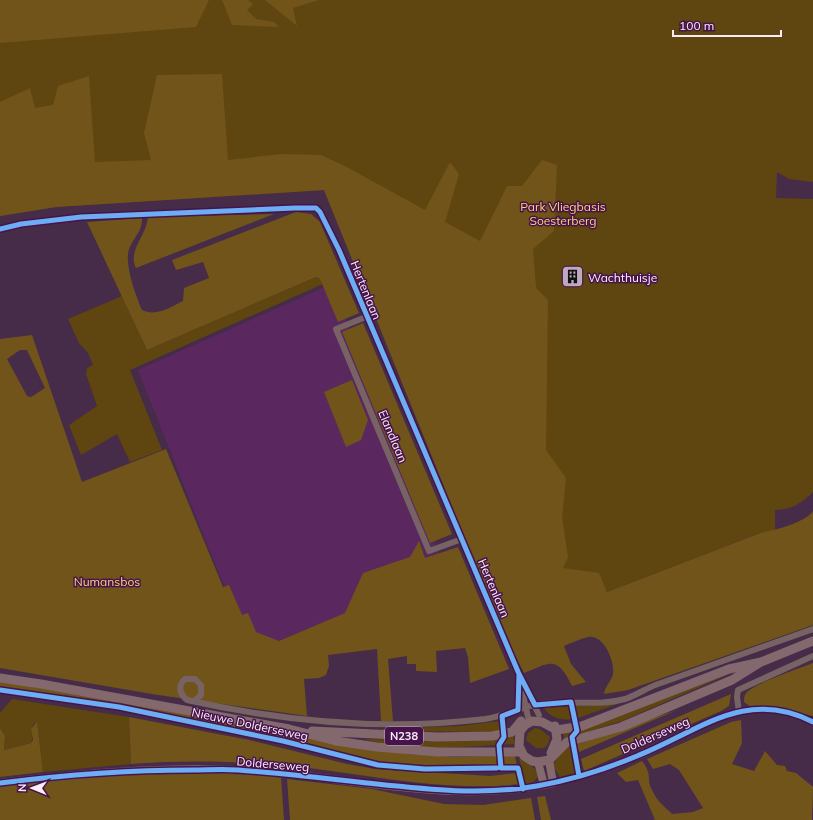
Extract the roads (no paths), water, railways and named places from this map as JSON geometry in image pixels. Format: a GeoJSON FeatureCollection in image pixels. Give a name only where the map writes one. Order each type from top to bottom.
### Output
{"type":"FeatureCollection","features":[{"type":"Feature","properties":{"kind":"main road","name":"Dolderseweg"},"geometry":{"type":"LineString","coordinates":[[556,728],[589,721],[729,669],[761,662],[813,641]]}},
{"type":"Feature","properties":{"kind":"main road","name":"Dolderseweg"},"geometry":{"type":"LineString","coordinates":[[549,757],[560,750],[567,742],[621,727],[732,680],[761,662]]}},
{"type":"Feature","properties":{"kind":"main road","name":"Nieuwe Dolderseweg"},"geometry":{"type":"LineString","coordinates":[[0,678],[289,729],[336,740],[401,750],[484,751],[490,753],[520,749]]}},
{"type":"Feature","properties":{"kind":"main road","name":"N238"},"geometry":{"type":"LineString","coordinates":[[528,720],[539,715]]}},
{"type":"Feature","properties":{"kind":"main road"},"geometry":{"type":"LineString","coordinates":[[539,715],[545,717],[556,728],[556,743],[549,757],[553,783]]}},
{"type":"Feature","properties":{"kind":"main road","name":"Nieuwe Dolderseweg"},"geometry":{"type":"LineString","coordinates":[[289,729],[451,737],[504,735],[512,732],[516,726],[528,720]]}},
{"type":"Feature","properties":{"kind":"main road"},"geometry":{"type":"LineString","coordinates":[[549,757],[538,762],[528,759],[520,749],[520,731],[528,720],[542,722],[556,728]]}},
{"type":"Feature","properties":{"kind":"main road"},"geometry":{"type":"LineString","coordinates":[[520,749],[524,747],[535,756],[549,757]]}},
{"type":"Feature","properties":{"kind":"main road"},"geometry":{"type":"LineString","coordinates":[[538,762],[544,785]]}},
{"type":"Feature","properties":{"kind":"main road","name":"Dolderseweg"},"geometry":{"type":"LineString","coordinates":[[0,783],[138,770],[228,770],[430,789],[475,791],[523,789],[553,783]]}},
{"type":"Feature","properties":{"kind":"street","name":"Hertenlaan"},"geometry":{"type":"LineString","coordinates":[[0,229],[21,224],[81,217],[178,212],[316,208],[324,217],[333,237],[519,674],[539,715]]}},
{"type":"Feature","properties":{"kind":"street","name":"Elandlaan"},"geometry":{"type":"LineString","coordinates":[[366,317],[336,329],[429,550],[462,539]]}},
{"type":"Feature","properties":{"kind":"street"},"geometry":{"type":"LineString","coordinates":[[195,700],[257,713],[299,719],[397,726],[486,718],[502,716],[535,705],[626,699],[654,685],[813,629]]}},
{"type":"Feature","properties":{"kind":"street"},"geometry":{"type":"LineString","coordinates":[[739,712],[737,697],[738,690],[813,656]]}},
{"type":"Feature","properties":{"kind":"street","name":"Hertenlaan"},"geometry":{"type":"LineString","coordinates":[[519,674],[528,720]]}},
{"type":"Feature","properties":{"kind":"street","name":"Dolderseweg"},"geometry":{"type":"LineString","coordinates":[[553,783],[637,756],[708,722],[739,712],[764,708],[777,709],[813,722]]}},
{"type":"Feature","properties":{"kind":"place","name":"Wachthuisje"},"geometry":{"type":"Point","coordinates":[572,277]}},
{"type":"Feature","properties":{"kind":"park label","name":"Park Vliegbasis Soesterberg"},"geometry":{"type":"Point","coordinates":[563,213]}},
{"type":"Feature","properties":{"kind":"park label","name":"Numansbos"},"geometry":{"type":"Point","coordinates":[107,581]}}]}
